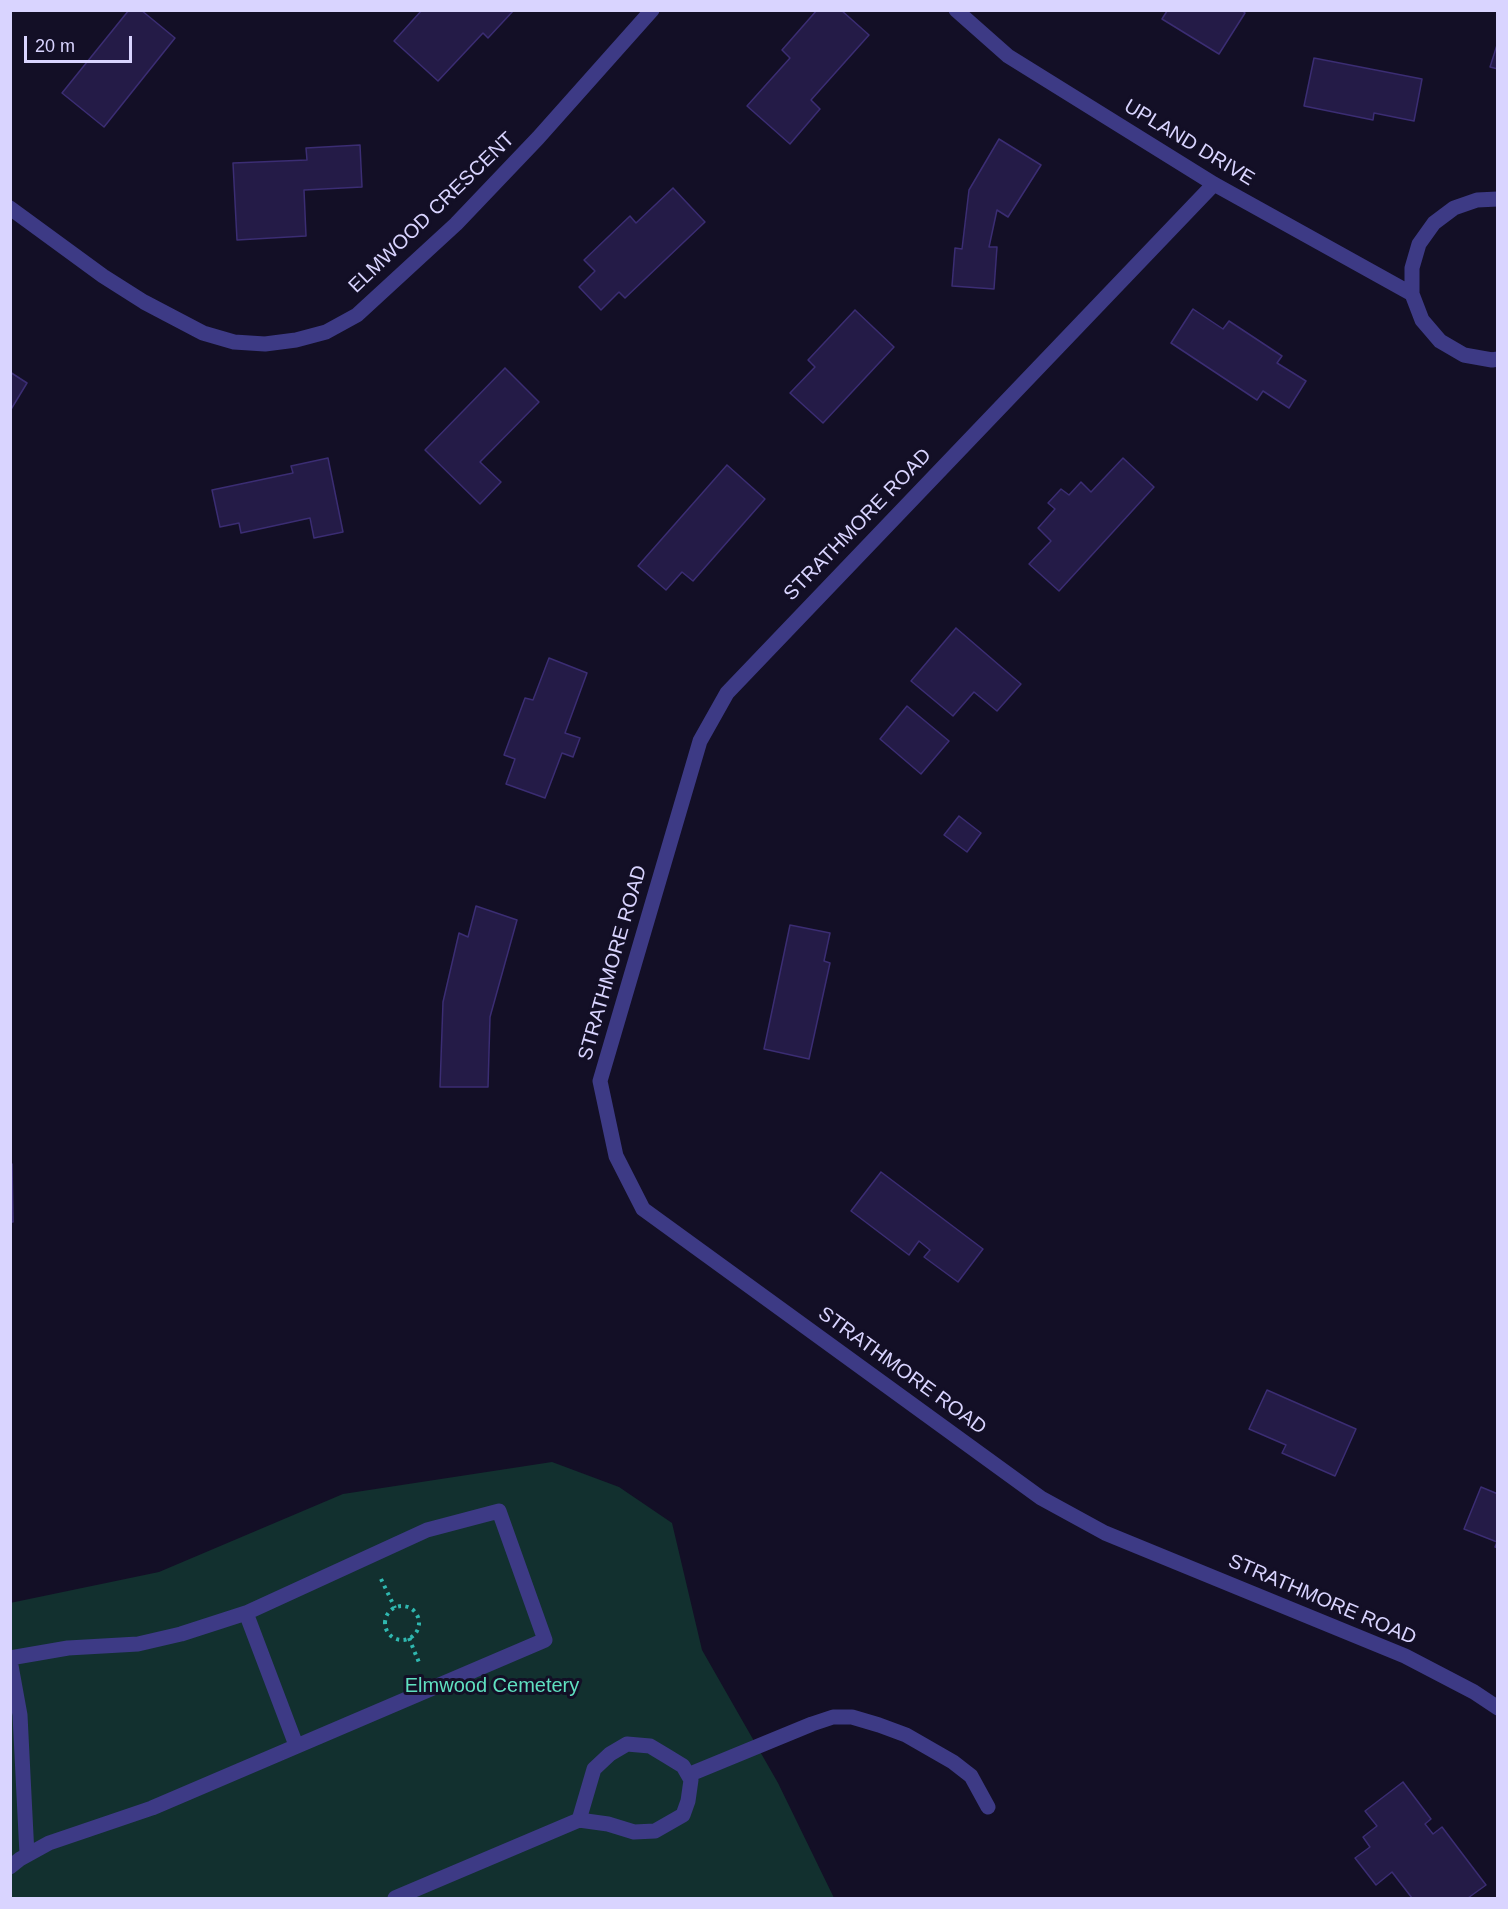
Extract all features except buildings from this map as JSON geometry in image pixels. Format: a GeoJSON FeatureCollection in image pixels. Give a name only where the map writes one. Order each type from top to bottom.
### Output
{"type":"FeatureCollection","features":[{"type":"Feature","properties":{"kind":"street","name":"ELMWOOD CRESCENT"},"geometry":{"type":"LineString","coordinates":[[10,208],[103,276],[144,302],[203,333],[234,342],[265,344],[296,340],[326,332],[357,315],[456,224],[545,131],[652,10]]}},
{"type":"Feature","properties":{"kind":"street","name":"UPLAND DRIVE"},"geometry":{"type":"LineString","coordinates":[[956,10],[1008,56],[1214,184],[1412,294]]}},
{"type":"Feature","properties":{"kind":"street","name":"STRATHMORE ROAD"},"geometry":{"type":"LineString","coordinates":[[1214,184],[727,693],[700,741],[600,1081],[616,1156],[643,1209],[1041,1498],[1105,1533],[1405,1656],[1474,1692],[1497,1708]]}},
{"type":"Feature","properties":{"kind":"street"},"geometry":{"type":"LineString","coordinates":[[1497,199],[1477,200],[1454,208],[1434,223],[1419,244],[1412,268],[1412,294],[1422,320],[1440,341],[1464,355],[1497,359]]}},
{"type":"Feature","properties":{"kind":"street"},"geometry":{"type":"LineString","coordinates":[[10,1867],[49,1843],[153,1808],[545,1640],[499,1511],[427,1530],[246,1613],[181,1634],[138,1644],[69,1648],[10,1659],[20,1715],[27,1855]]}},
{"type":"Feature","properties":{"kind":"street"},"geometry":{"type":"LineString","coordinates":[[246,1613],[296,1745]]}},
{"type":"Feature","properties":{"kind":"street"},"geometry":{"type":"LineString","coordinates":[[688,1775],[833,1717],[852,1718],[906,1735],[953,1762],[970,1776],[988,1808]]}},
{"type":"Feature","properties":{"kind":"street"},"geometry":{"type":"LineString","coordinates":[[395,1899],[579,1820],[608,1824],[634,1832],[656,1831],[683,1815],[691,1780],[682,1766],[650,1746],[627,1744],[610,1754],[594,1769],[579,1820]]}},
{"type":"Feature","properties":{"kind":"path"},"geometry":{"type":"LineString","coordinates":[[370,1556],[395,1608]]}},
{"type":"Feature","properties":{"kind":"path"},"geometry":{"type":"LineString","coordinates":[[407,1607],[417,1614],[418,1627],[411,1638],[398,1639],[387,1630],[387,1617],[395,1608],[407,1607]]}},
{"type":"Feature","properties":{"kind":"green space","name":"Elmwood Cemetery"},"geometry":{"type":"Polygon","coordinates":[[[552,1462],[619,1487],[672,1523],[702,1650],[778,1783],[834,1898],[11,1898],[10,1603],[159,1572],[343,1494],[552,1462]]]}}]}
